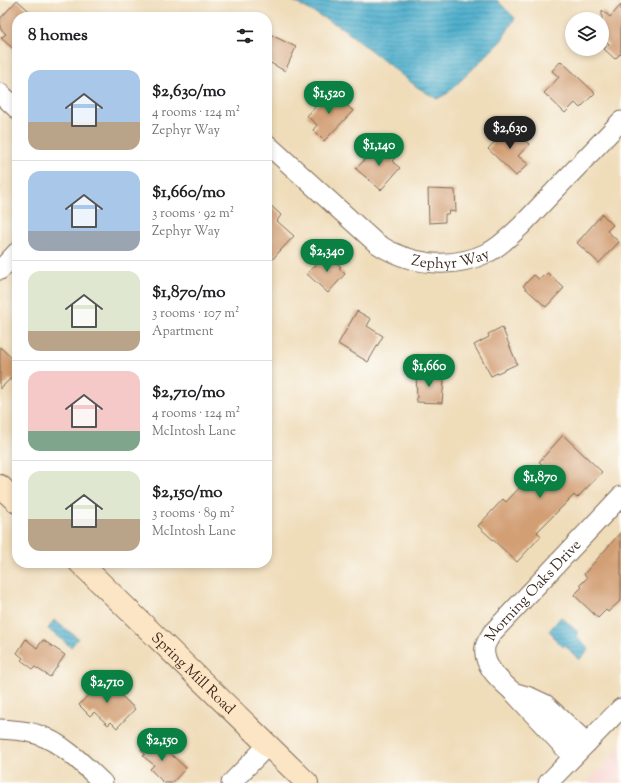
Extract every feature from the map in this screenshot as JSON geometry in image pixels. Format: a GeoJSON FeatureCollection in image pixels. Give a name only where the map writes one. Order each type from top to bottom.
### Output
{"type":"FeatureCollection","features":[{"type":"Feature","properties":{"kind":"street"},"geometry":{"type":"LineString","coordinates":[[0,93],[12,104]]}},
{"type":"Feature","properties":{"kind":"street","name":"Zephyr Way"},"geometry":{"type":"LineString","coordinates":[[272,149],[358,229],[381,247],[392,254],[409,259],[449,263],[468,259],[488,252],[505,240],[521,226],[621,121]]}},
{"type":"Feature","properties":{"kind":"street"},"geometry":{"type":"LineString","coordinates":[[0,270],[12,257]]}},
{"type":"Feature","properties":{"kind":"street"},"geometry":{"type":"LineString","coordinates":[[0,486],[12,497]]}},
{"type":"Feature","properties":{"kind":"street","name":"Morning Oaks Drive"},"geometry":{"type":"LineString","coordinates":[[573,757],[513,692],[496,677],[485,659],[485,646],[492,633],[621,496]]}},
{"type":"Feature","properties":{"kind":"street","name":"Spring Mill Road"},"geometry":{"type":"LineString","coordinates":[[85,568],[307,783]]}},
{"type":"Feature","properties":{"kind":"street","name":"Morning Oaks Drive"},"geometry":{"type":"LineString","coordinates":[[513,692],[530,697],[545,704],[587,743]]}},
{"type":"Feature","properties":{"kind":"street"},"geometry":{"type":"LineString","coordinates":[[548,783],[621,708]]}},
{"type":"Feature","properties":{"kind":"street"},"geometry":{"type":"LineString","coordinates":[[0,729],[18,730],[46,738],[72,754],[103,783]]}},
{"type":"Feature","properties":{"kind":"street"},"geometry":{"type":"LineString","coordinates":[[231,783],[268,745]]}},
{"type":"Feature","properties":{"kind":"shaded area"},"geometry":{"type":"Polygon","coordinates":[[[621,747],[621,783],[587,783],[621,747]]]}},
{"type":"Feature","properties":{"kind":"water"},"geometry":{"type":"Polygon","coordinates":[[[291,0],[497,0],[515,18],[501,41],[448,93],[437,99],[417,87],[341,27],[291,0]]]}},
{"type":"Feature","properties":{"kind":"water"},"geometry":{"type":"Polygon","coordinates":[[[561,617],[579,633],[577,636],[589,649],[579,660],[565,645],[563,647],[549,631],[561,617]]]}},
{"type":"Feature","properties":{"kind":"water"},"geometry":{"type":"Polygon","coordinates":[[[54,620],[78,638],[71,647],[48,629],[54,620]]]}},
{"type":"Feature","properties":{"kind":"building"},"geometry":{"type":"Polygon","coordinates":[[[17,0],[30,12],[12,12],[12,48],[1,38],[6,34],[0,28],[0,19],[17,0]]]}},
{"type":"Feature","properties":{"kind":"building"},"geometry":{"type":"Polygon","coordinates":[[[621,5],[621,55],[620,54],[615,59],[609,54],[609,16],[610,17],[621,5]]]}},
{"type":"Feature","properties":{"kind":"building"},"geometry":{"type":"Polygon","coordinates":[[[272,35],[296,47],[285,71],[272,64],[272,35]]]}},
{"type":"Feature","properties":{"kind":"building"},"geometry":{"type":"Polygon","coordinates":[[[561,61],[595,93],[580,108],[575,103],[565,113],[544,93],[559,77],[552,71],[561,61]]]}},
{"type":"Feature","properties":{"kind":"building"},"geometry":{"type":"Polygon","coordinates":[[[331,90],[353,111],[324,141],[313,130],[317,125],[307,116],[331,90]]]}},
{"type":"Feature","properties":{"kind":"building"},"geometry":{"type":"Polygon","coordinates":[[[509,126],[529,144],[518,156],[528,164],[516,176],[488,149],[509,126]]]}},
{"type":"Feature","properties":{"kind":"building"},"geometry":{"type":"Polygon","coordinates":[[[380,143],[395,158],[392,161],[400,168],[381,190],[356,169],[380,143]]]}},
{"type":"Feature","properties":{"kind":"building"},"geometry":{"type":"Polygon","coordinates":[[[428,189],[455,190],[456,212],[449,211],[448,214],[445,214],[445,222],[429,223],[428,189]]]}},
{"type":"Feature","properties":{"kind":"building"},"geometry":{"type":"Polygon","coordinates":[[[272,207],[281,215],[277,221],[294,236],[272,260],[272,207]]]}},
{"type":"Feature","properties":{"kind":"building"},"geometry":{"type":"Polygon","coordinates":[[[602,214],[613,225],[607,231],[619,242],[599,263],[577,243],[602,214]]]}},
{"type":"Feature","properties":{"kind":"building"},"geometry":{"type":"Polygon","coordinates":[[[327,253],[341,267],[339,268],[345,274],[328,293],[307,274],[327,253]]]}},
{"type":"Feature","properties":{"kind":"building"},"geometry":{"type":"Polygon","coordinates":[[[548,273],[564,288],[546,307],[523,286],[534,275],[539,279],[548,273]]]}},
{"type":"Feature","properties":{"kind":"building"},"geometry":{"type":"Polygon","coordinates":[[[357,311],[371,319],[367,326],[383,336],[368,362],[338,344],[357,311]]]}},
{"type":"Feature","properties":{"kind":"building"},"geometry":{"type":"Polygon","coordinates":[[[502,327],[517,364],[491,376],[474,345],[489,337],[488,334],[502,327]]]}},
{"type":"Feature","properties":{"kind":"building"},"geometry":{"type":"Polygon","coordinates":[[[0,347],[12,358],[12,381],[10,379],[0,389],[0,347]]]}},
{"type":"Feature","properties":{"kind":"building"},"geometry":{"type":"Polygon","coordinates":[[[416,371],[432,371],[432,377],[444,381],[442,403],[417,402],[416,371]]]}},
{"type":"Feature","properties":{"kind":"building"},"geometry":{"type":"Polygon","coordinates":[[[563,435],[602,472],[577,498],[574,495],[537,532],[541,536],[517,562],[478,526],[503,499],[506,502],[542,464],[539,462],[563,435]]]}},
{"type":"Feature","properties":{"kind":"building"},"geometry":{"type":"Polygon","coordinates":[[[621,532],[621,600],[608,612],[606,610],[598,618],[574,595],[582,587],[580,585],[587,578],[584,574],[621,532]]]}},
{"type":"Feature","properties":{"kind":"building"},"geometry":{"type":"Polygon","coordinates":[[[26,639],[37,648],[43,640],[65,655],[50,677],[35,667],[33,669],[21,660],[23,658],[17,653],[26,639]]]}},
{"type":"Feature","properties":{"kind":"building"},"geometry":{"type":"Polygon","coordinates":[[[104,678],[135,709],[117,728],[111,722],[108,725],[94,712],[90,716],[79,705],[104,678]]]}},
{"type":"Feature","properties":{"kind":"building"},"geometry":{"type":"Polygon","coordinates":[[[152,737],[186,768],[172,783],[164,783],[150,769],[154,765],[143,756],[145,754],[141,749],[152,737]]]}}]}
